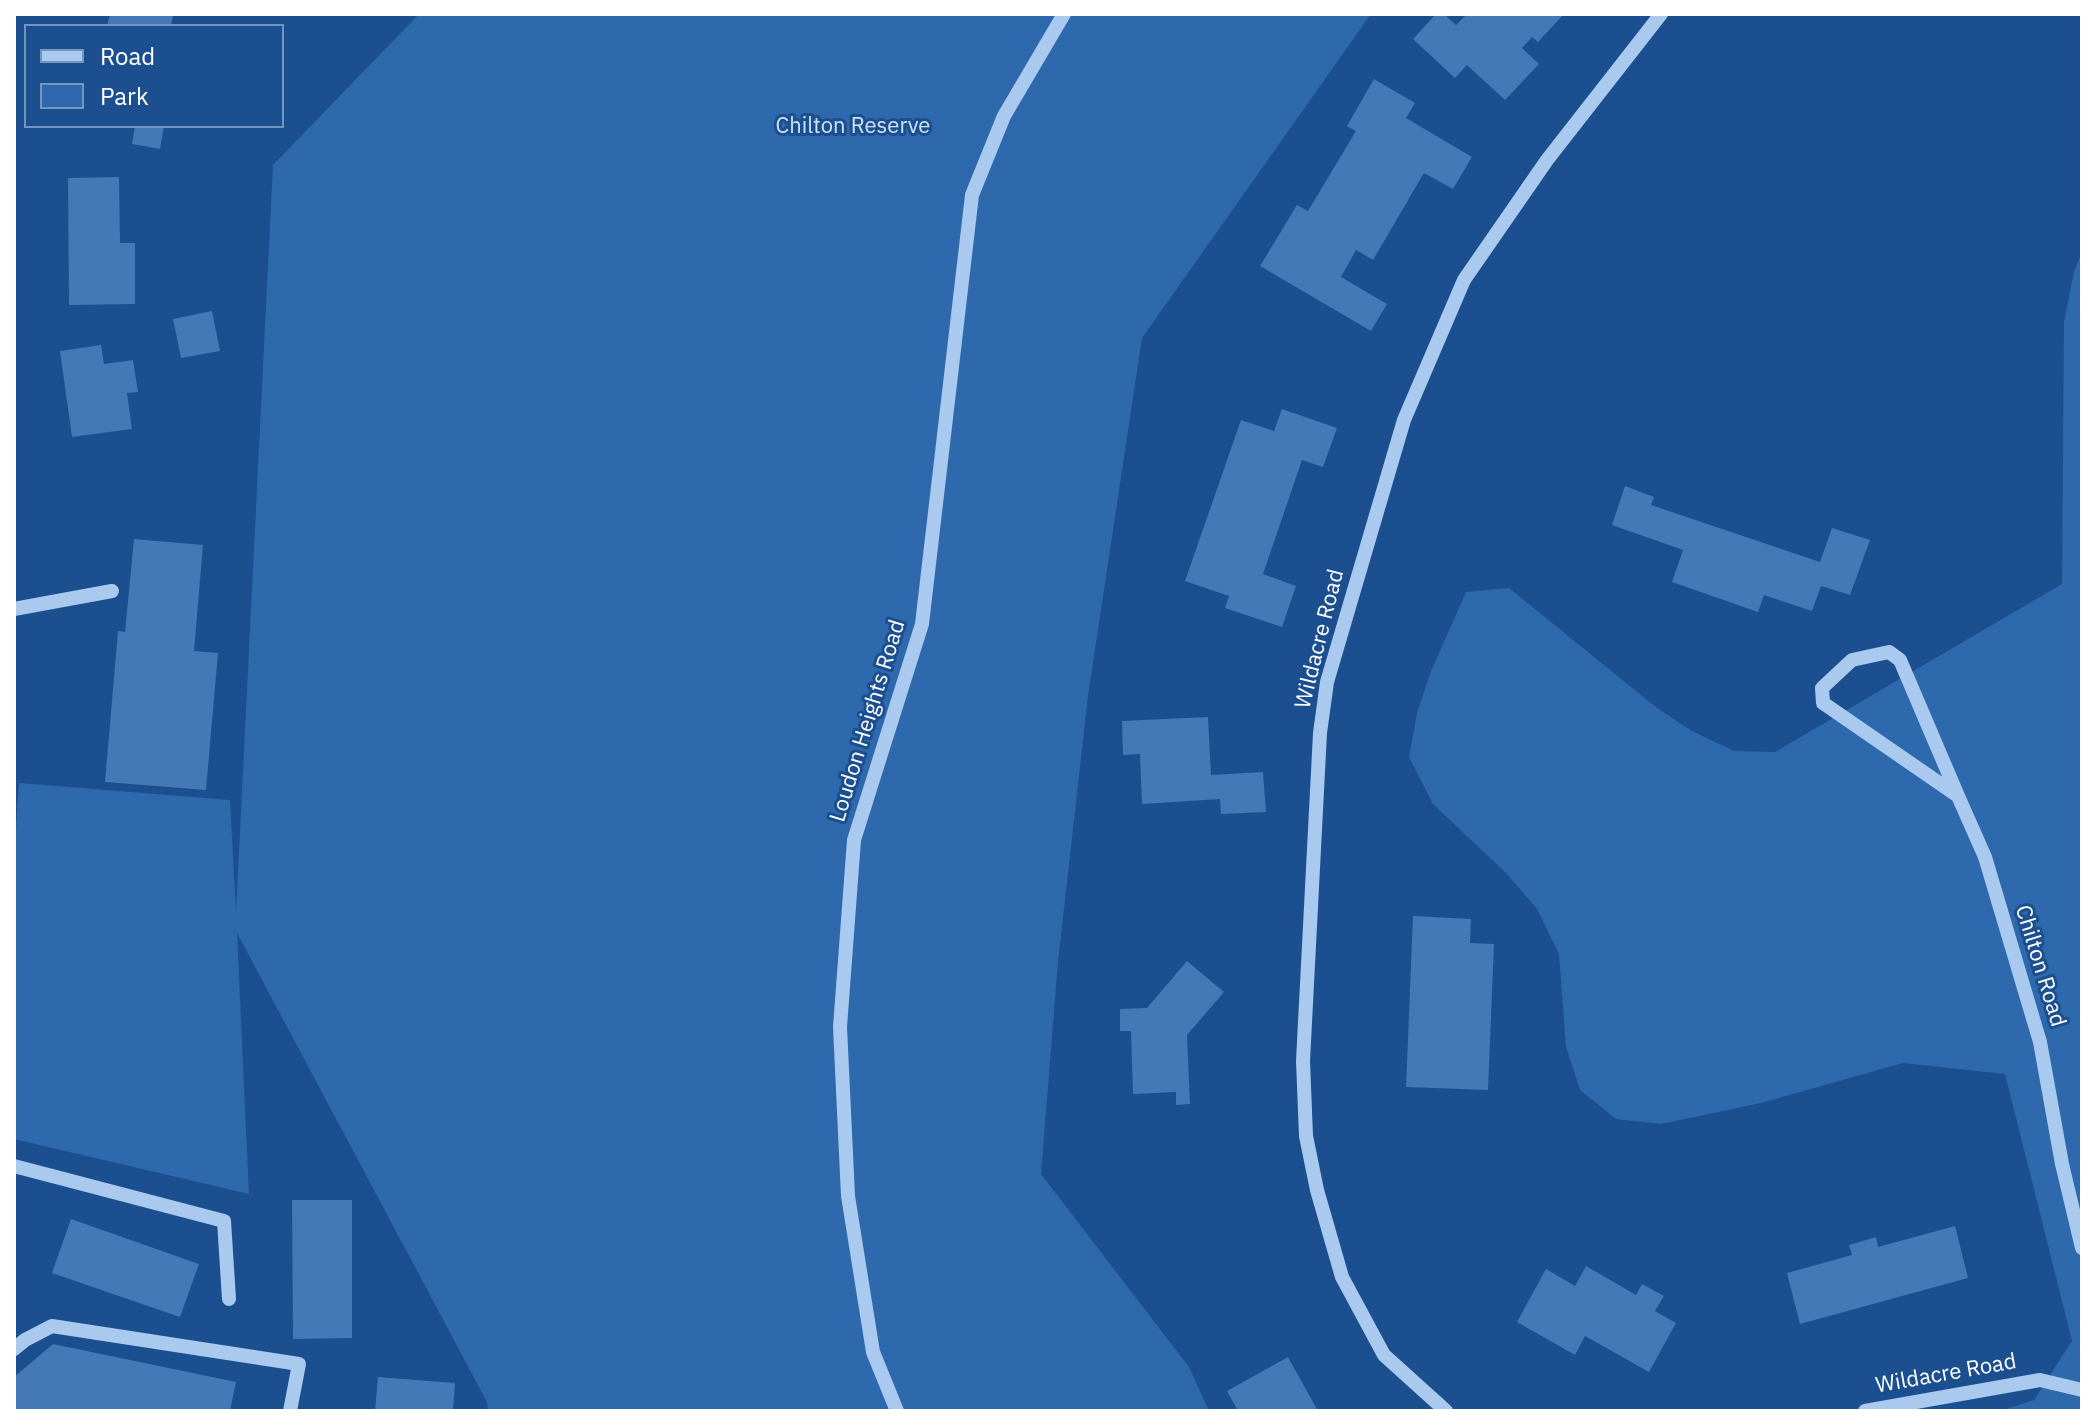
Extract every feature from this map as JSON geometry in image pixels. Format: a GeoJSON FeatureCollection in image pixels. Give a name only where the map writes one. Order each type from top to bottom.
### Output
{"type":"FeatureCollection","features":[{"type":"Feature","properties":{"kind":"street","name":"Loudon Heights Road"},"geometry":{"type":"LineString","coordinates":[[897,1411],[873,1352],[848,1196],[840,1027],[854,840],[922,624],[972,195],[1004,116],[1064,14]]}},
{"type":"Feature","properties":{"kind":"street","name":"Wildacre Road"},"geometry":{"type":"LineString","coordinates":[[1446,1411],[1384,1355],[1342,1277],[1317,1190],[1306,1136],[1303,1061],[1320,733],[1327,682],[1404,420],[1464,280],[1547,160],[1661,14]]}},
{"type":"Feature","properties":{"kind":"street"},"geometry":{"type":"LineString","coordinates":[[14,609],[112,591]]}},
{"type":"Feature","properties":{"kind":"street","name":"Chilton Road"},"geometry":{"type":"LineString","coordinates":[[1958,796],[1823,703],[1822,688],[1852,660],[1889,652],[1900,660],[1985,857],[2040,1042],[2062,1164],[2082,1248]]}},
{"type":"Feature","properties":{"kind":"street"},"geometry":{"type":"LineString","coordinates":[[14,1166],[224,1221],[229,1299]]}},
{"type":"Feature","properties":{"kind":"street"},"geometry":{"type":"LineString","coordinates":[[14,1349],[52,1326],[299,1364],[290,1411]]}},
{"type":"Feature","properties":{"kind":"street","name":"Wildacre Road"},"geometry":{"type":"LineString","coordinates":[[1865,1411],[2040,1380],[2082,1390]]}},
{"type":"Feature","properties":{"kind":"green space","name":"Chilton Reserve"},"geometry":{"type":"Polygon","coordinates":[[[419,14],[1371,14],[1142,338],[1088,696],[1058,962],[1041,1174],[1189,1367],[1209,1411],[488,1411],[487,1402],[237,933],[249,1194],[14,1139],[14,858],[19,783],[230,800],[236,912],[273,165],[419,14]]]}},
{"type":"Feature","properties":{"kind":"green space"},"geometry":{"type":"Polygon","coordinates":[[[2082,252],[2082,1411],[2000,1411],[2034,1400],[2072,1341],[2005,1074],[1903,1063],[1761,1103],[1661,1124],[1616,1119],[1580,1090],[1566,1047],[1559,954],[1537,909],[1507,874],[1433,804],[1409,757],[1417,713],[1431,671],[1466,592],[1509,588],[1657,708],[1692,731],[1734,751],[1775,752],[2062,584],[2064,322],[2074,272],[2082,252]]]}},
{"type":"Feature","properties":{"kind":"building"},"geometry":{"type":"Polygon","coordinates":[[[110,14],[173,15],[171,24],[108,24],[110,14]]]}},
{"type":"Feature","properties":{"kind":"building"},"geometry":{"type":"Polygon","coordinates":[[[1436,14],[1444,14],[1456,25],[1467,14],[1564,14],[1538,42],[1532,37],[1522,48],[1539,64],[1505,100],[1467,65],[1455,78],[1413,39],[1436,14]]]}},
{"type":"Feature","properties":{"kind":"building"},"geometry":{"type":"Polygon","coordinates":[[[1374,79],[1415,103],[1406,118],[1472,157],[1453,189],[1424,173],[1373,260],[1356,250],[1341,277],[1387,304],[1371,331],[1260,266],[1297,205],[1308,211],[1356,131],[1347,126],[1374,79]]]}},
{"type":"Feature","properties":{"kind":"building"},"geometry":{"type":"Polygon","coordinates":[[[135,128],[164,128],[160,149],[132,144],[135,128]]]}},
{"type":"Feature","properties":{"kind":"building"},"geometry":{"type":"Polygon","coordinates":[[[119,177],[120,243],[135,243],[135,304],[69,305],[68,178],[119,177]]]}},
{"type":"Feature","properties":{"kind":"building"},"geometry":{"type":"Polygon","coordinates":[[[212,311],[220,351],[181,358],[173,319],[212,311]]]}},
{"type":"Feature","properties":{"kind":"building"},"geometry":{"type":"Polygon","coordinates":[[[101,345],[104,364],[133,360],[138,392],[127,393],[132,429],[72,437],[60,351],[101,345]]]}},
{"type":"Feature","properties":{"kind":"building"},"geometry":{"type":"Polygon","coordinates":[[[1282,409],[1337,428],[1323,467],[1302,460],[1263,574],[1296,586],[1282,627],[1225,608],[1229,596],[1185,581],[1241,420],[1274,431],[1282,409]]]}},
{"type":"Feature","properties":{"kind":"building"},"geometry":{"type":"Polygon","coordinates":[[[1625,486],[1654,497],[1651,505],[1820,562],[1832,528],[1870,540],[1850,595],[1821,586],[1812,611],[1764,595],[1758,612],[1672,582],[1683,550],[1612,525],[1625,486]]]}},
{"type":"Feature","properties":{"kind":"building"},"geometry":{"type":"Polygon","coordinates":[[[134,539],[203,545],[194,651],[218,653],[206,790],[105,782],[118,631],[125,632],[134,539]]]}},
{"type":"Feature","properties":{"kind":"building"},"geometry":{"type":"Polygon","coordinates":[[[1208,717],[1211,775],[1263,772],[1266,812],[1221,814],[1220,799],[1142,804],[1140,754],[1123,755],[1122,721],[1208,717]]]}},
{"type":"Feature","properties":{"kind":"building"},"geometry":{"type":"Polygon","coordinates":[[[1413,916],[1471,919],[1470,943],[1494,944],[1488,1090],[1406,1087],[1413,916]]]}},
{"type":"Feature","properties":{"kind":"building"},"geometry":{"type":"Polygon","coordinates":[[[1187,961],[1224,992],[1187,1035],[1190,1104],[1176,1105],[1176,1092],[1133,1094],[1131,1031],[1120,1031],[1120,1009],[1147,1008],[1187,961]]]}},
{"type":"Feature","properties":{"kind":"building"},"geometry":{"type":"Polygon","coordinates":[[[292,1200],[352,1200],[352,1338],[293,1339],[292,1200]]]}},
{"type":"Feature","properties":{"kind":"building"},"geometry":{"type":"Polygon","coordinates":[[[71,1219],[199,1264],[180,1317],[52,1273],[71,1219]]]}},
{"type":"Feature","properties":{"kind":"building"},"geometry":{"type":"Polygon","coordinates":[[[1955,1226],[1968,1278],[1800,1324],[1787,1273],[1852,1255],[1849,1245],[1876,1237],[1878,1247],[1955,1226]]]}},
{"type":"Feature","properties":{"kind":"building"},"geometry":{"type":"Polygon","coordinates":[[[1586,1266],[1636,1295],[1642,1284],[1664,1296],[1655,1311],[1676,1323],[1649,1372],[1585,1336],[1575,1355],[1517,1322],[1546,1269],[1575,1286],[1586,1266]]]}},
{"type":"Feature","properties":{"kind":"building"},"geometry":{"type":"Polygon","coordinates":[[[53,1344],[236,1382],[230,1411],[14,1411],[14,1377],[53,1344]]]}},
{"type":"Feature","properties":{"kind":"building"},"geometry":{"type":"Polygon","coordinates":[[[1288,1357],[1318,1411],[1238,1411],[1227,1391],[1288,1357]]]}},
{"type":"Feature","properties":{"kind":"building"},"geometry":{"type":"Polygon","coordinates":[[[378,1377],[455,1383],[453,1411],[375,1411],[378,1377]]]}}]}
